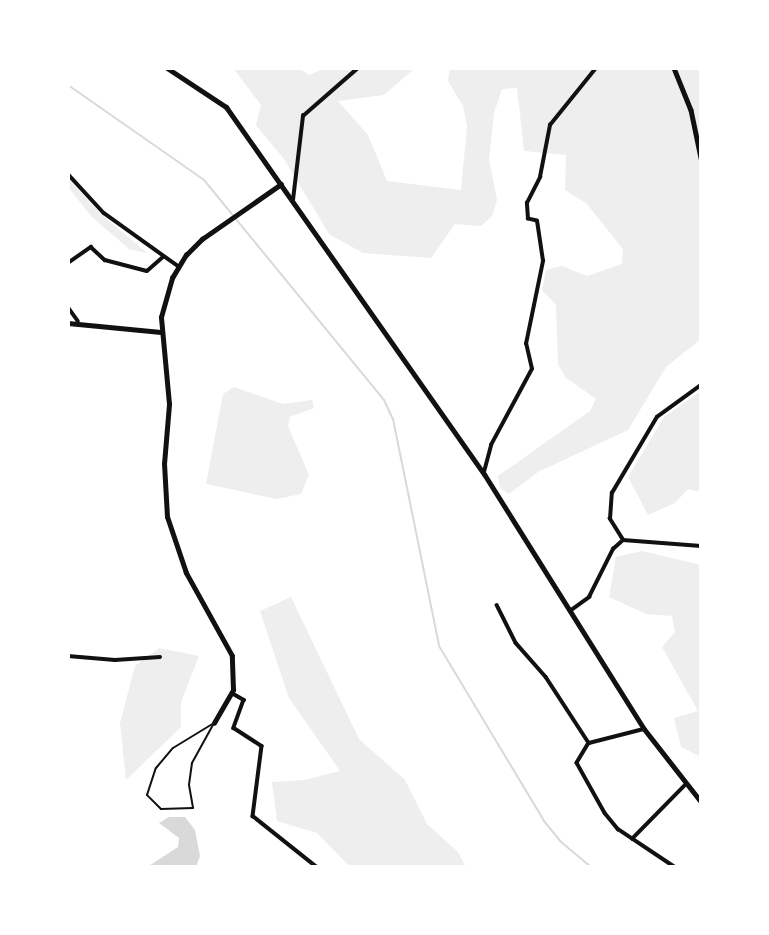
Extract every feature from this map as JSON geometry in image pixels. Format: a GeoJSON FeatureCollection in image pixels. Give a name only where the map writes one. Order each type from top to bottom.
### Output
{"type":"FeatureCollection","features":[{"type":"Feature","properties":{"kind":"highway"},"geometry":{"type":"LineString","coordinates":[[167,68],[226,107],[484,474],[644,729],[701,802]]}},
{"type":"Feature","properties":{"kind":"street"},"geometry":{"type":"LineString","coordinates":[[293,200],[303,116],[358,68]]}},
{"type":"Feature","properties":{"kind":"street"},"geometry":{"type":"LineString","coordinates":[[484,474],[491,445],[532,369],[526,344],[543,261],[537,222],[528,219],[527,203],[540,177],[551,125],[596,68]]}},
{"type":"Feature","properties":{"kind":"street"},"geometry":{"type":"LineString","coordinates":[[674,68],[691,110],[701,158]]}},
{"type":"Feature","properties":{"kind":"street"},"geometry":{"type":"LineString","coordinates":[[68,174],[104,213],[178,266]]}},
{"type":"Feature","properties":{"kind":"street"},"geometry":{"type":"LineString","coordinates":[[214,723],[232,693],[227,641],[186,573],[167,517],[164,473],[169,404],[161,332],[164,300],[178,266],[225,222],[281,184]]}},
{"type":"Feature","properties":{"kind":"street"},"geometry":{"type":"LineString","coordinates":[[68,263],[91,247],[105,260],[147,271],[163,257]]}},
{"type":"Feature","properties":{"kind":"street"},"geometry":{"type":"LineString","coordinates":[[68,307],[78,321]]}},
{"type":"Feature","properties":{"kind":"street"},"geometry":{"type":"LineString","coordinates":[[68,323],[78,321],[96,328],[161,332]]}},
{"type":"Feature","properties":{"kind":"street"},"geometry":{"type":"LineString","coordinates":[[623,540],[610,519],[612,493],[657,417],[701,385]]}},
{"type":"Feature","properties":{"kind":"street"},"geometry":{"type":"LineString","coordinates":[[569,611],[589,597],[613,549],[623,540],[701,545]]}},
{"type":"Feature","properties":{"kind":"street"},"geometry":{"type":"LineString","coordinates":[[497,605],[516,643],[546,677],[589,743]]}},
{"type":"Feature","properties":{"kind":"street"},"geometry":{"type":"LineString","coordinates":[[68,656],[115,660],[160,657]]}},
{"type":"Feature","properties":{"kind":"street"},"geometry":{"type":"LineString","coordinates":[[232,693],[244,700],[234,728],[262,746],[253,816],[317,867]]}},
{"type":"Feature","properties":{"kind":"street"},"geometry":{"type":"LineString","coordinates":[[644,729],[589,743],[578,758],[580,774],[618,828],[675,867]]}},
{"type":"Feature","properties":{"kind":"street"},"geometry":{"type":"LineString","coordinates":[[632,839],[686,785]]}},
{"type":"Feature","properties":{"kind":"lane"},"geometry":{"type":"LineString","coordinates":[[214,723],[192,763],[189,785],[193,808],[161,809],[147,794],[159,762],[182,742],[214,723]]}},
{"type":"Feature","properties":{"kind":"shaded area"},"geometry":{"type":"Polygon","coordinates":[[[233,68],[299,68],[309,75],[325,68],[415,68],[384,95],[338,101],[368,135],[387,181],[461,190],[467,126],[463,106],[448,81],[450,68],[701,68],[701,339],[666,367],[628,430],[538,472],[509,494],[500,488],[498,476],[590,411],[596,399],[565,377],[558,364],[556,305],[542,290],[546,270],[562,266],[587,276],[622,264],[623,249],[586,203],[565,190],[566,155],[524,151],[517,88],[502,89],[494,113],[489,159],[497,200],[492,216],[481,226],[455,224],[431,258],[363,253],[329,234],[284,159],[256,125],[261,105],[233,68]]]}},
{"type":"Feature","properties":{"kind":"shaded area"},"geometry":{"type":"Polygon","coordinates":[[[68,179],[102,215],[147,253],[129,249],[92,217],[68,187],[68,179]]]}},
{"type":"Feature","properties":{"kind":"shaded area"},"geometry":{"type":"Polygon","coordinates":[[[234,387],[283,404],[312,400],[314,408],[290,417],[288,426],[309,475],[301,494],[277,499],[206,484],[223,394],[234,387]]]}},
{"type":"Feature","properties":{"kind":"shaded area"},"geometry":{"type":"Polygon","coordinates":[[[701,391],[701,492],[688,489],[675,503],[648,515],[628,477],[664,417],[701,391]]]}},
{"type":"Feature","properties":{"kind":"shaded area"},"geometry":{"type":"Polygon","coordinates":[[[642,551],[701,565],[701,757],[681,747],[674,718],[698,711],[662,647],[675,632],[672,616],[646,614],[609,597],[616,557],[642,551]]]}},
{"type":"Feature","properties":{"kind":"shaded area"},"geometry":{"type":"Polygon","coordinates":[[[291,597],[359,739],[405,780],[427,824],[458,852],[466,867],[350,867],[317,833],[277,821],[272,782],[304,780],[340,771],[289,698],[260,611],[291,597]]]}},
{"type":"Feature","properties":{"kind":"shaded area"},"geometry":{"type":"Polygon","coordinates":[[[159,648],[199,656],[181,702],[181,727],[126,780],[120,723],[135,666],[159,648]]]}},
{"type":"Feature","properties":{"kind":"shaded area"},"geometry":{"type":"Polygon","coordinates":[[[169,817],[185,817],[195,830],[200,856],[196,867],[147,867],[178,847],[179,838],[159,823],[169,817]]]}},
{"type":"Feature","properties":{"kind":"waterway"},"geometry":{"type":"LineString","coordinates":[[68,85],[204,180],[384,400],[393,419],[439,646],[544,821],[560,841],[591,867]]}}]}
